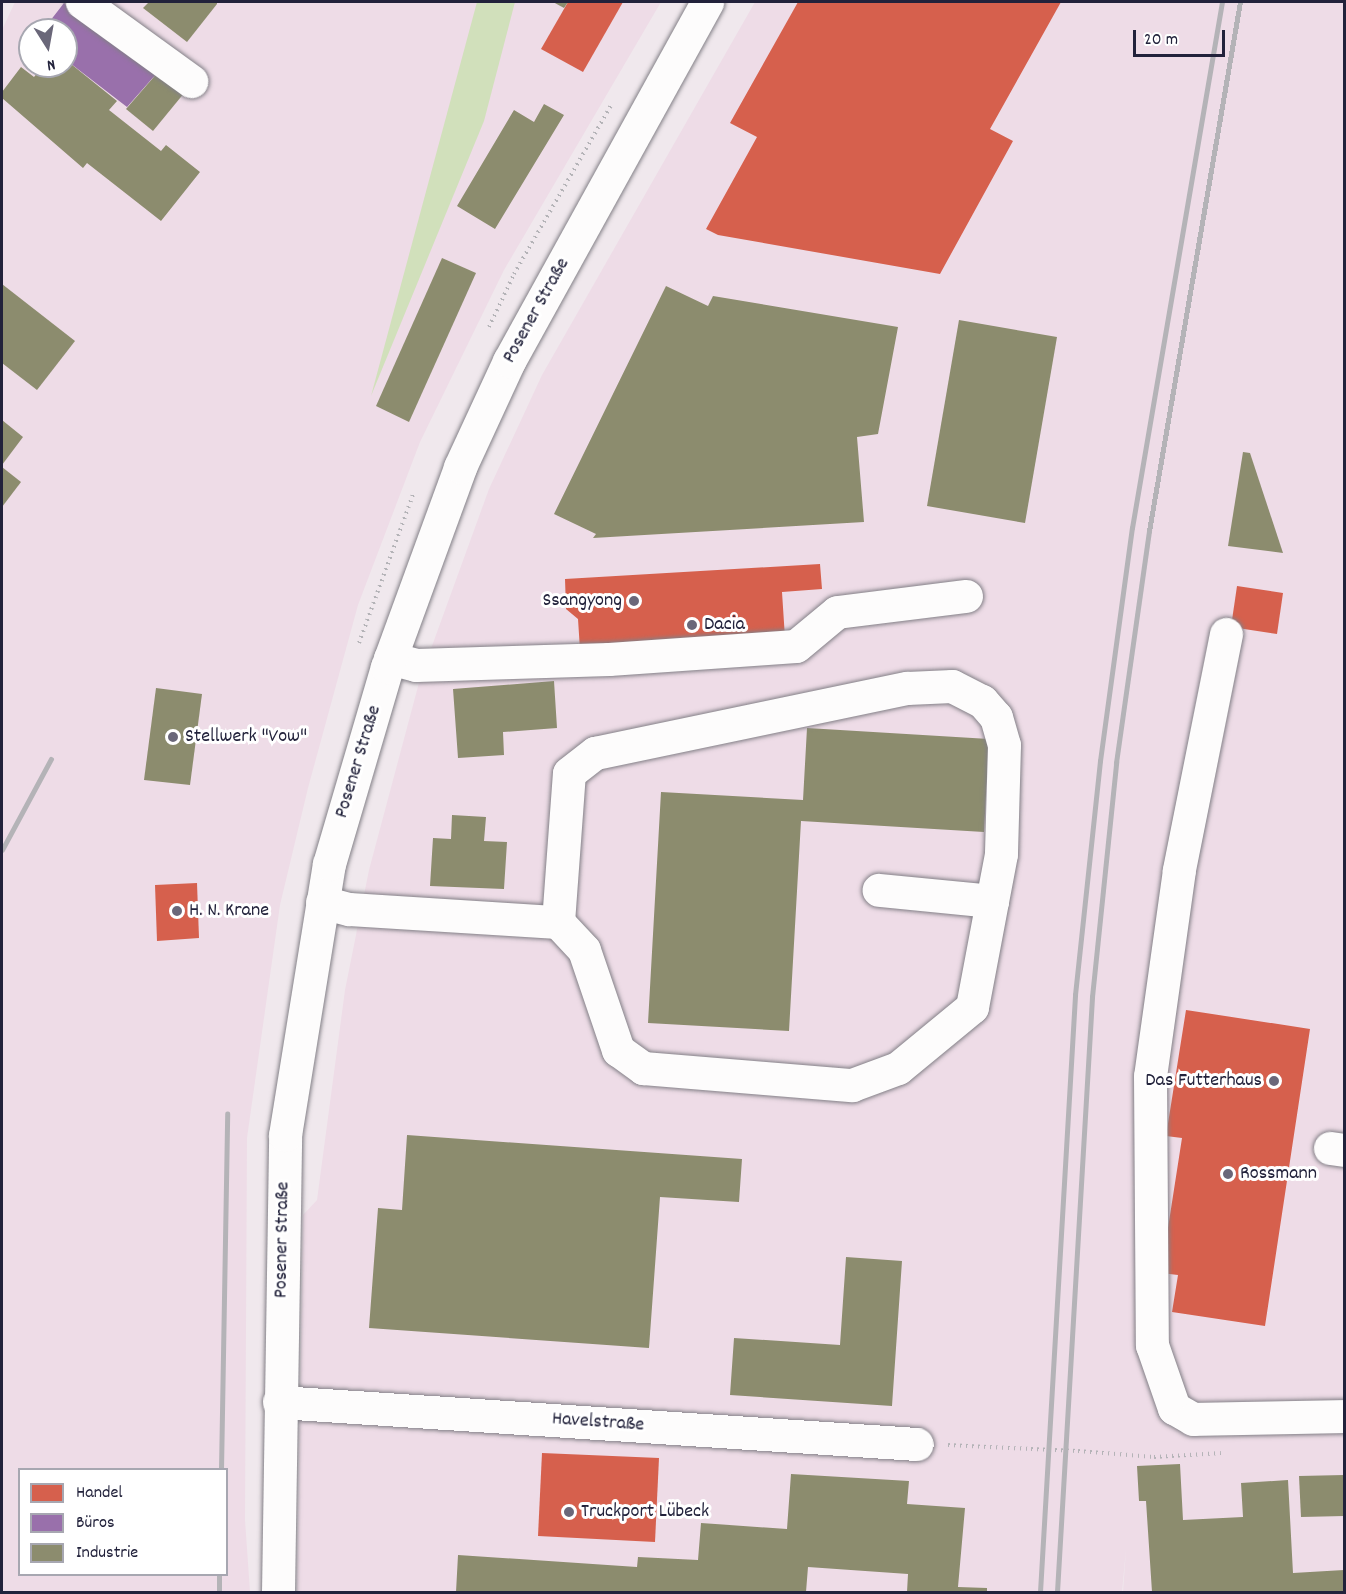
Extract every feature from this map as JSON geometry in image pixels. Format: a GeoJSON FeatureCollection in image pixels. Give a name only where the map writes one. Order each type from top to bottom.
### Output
{"type":"FeatureCollection","features":[{"type":"Feature","properties":{"kind":"street"},"geometry":{"type":"LineString","coordinates":[[82,2],[191,81]]}},
{"type":"Feature","properties":{"kind":"street","name":"Posener Straße"},"geometry":{"type":"LineString","coordinates":[[279,1593],[279,1402],[285,1135],[328,864],[390,658],[460,467],[509,361],[706,2]]}},
{"type":"Feature","properties":{"kind":"street"},"geometry":{"type":"LineString","coordinates":[[390,658],[416,665],[609,659],[796,646],[837,612],[966,596]]}},
{"type":"Feature","properties":{"kind":"street"},"geometry":{"type":"LineString","coordinates":[[1226,634],[1179,870],[1150,1076],[1152,1345],[1174,1408],[1193,1419],[1344,1416]]}},
{"type":"Feature","properties":{"kind":"street"},"geometry":{"type":"LineString","coordinates":[[322,903],[349,909],[558,922],[584,950],[618,1050],[643,1068],[852,1085],[897,1068],[972,1006],[1001,854],[1004,745],[996,717],[982,700],[952,686],[918,688],[595,753],[570,772],[558,922]]}},
{"type":"Feature","properties":{"kind":"street"},"geometry":{"type":"LineString","coordinates":[[879,890],[992,901]]}},
{"type":"Feature","properties":{"kind":"street","name":"Havelstraße"},"geometry":{"type":"LineString","coordinates":[[279,1402],[918,1444]]}},
{"type":"Feature","properties":{"kind":"path"},"geometry":{"type":"LineString","coordinates":[[918,1444],[1110,1453]]}},
{"type":"Feature","properties":{"kind":"shaded area"},"geometry":{"type":"Polygon","coordinates":[[[15,2],[661,2],[504,270],[420,442],[358,605],[308,788],[280,905],[247,1138],[245,1520],[250,1592],[2,1592],[2,30],[15,2]]]}},
{"type":"Feature","properties":{"kind":"shaded area"},"geometry":{"type":"Polygon","coordinates":[[[755,2],[1344,2],[1344,1592],[1123,1592],[1126,1549],[1122,1592],[297,1592],[303,1215],[317,1200],[345,990],[369,870],[420,679],[489,489],[542,375],[755,2]]]}},
{"type":"Feature","properties":{"kind":"green space"},"geometry":{"type":"Polygon","coordinates":[[[477,2],[515,2],[484,121],[371,396],[477,2]]]}},
{"type":"Feature","properties":{"kind":"building: Handel"},"geometry":{"type":"Polygon","coordinates":[[[568,2],[623,2],[583,72],[541,49],[568,2]]]}},
{"type":"Feature","properties":{"kind":"building: Handel"},"geometry":{"type":"Polygon","coordinates":[[[798,2],[1061,2],[990,129],[1013,141],[940,274],[718,235],[706,229],[757,137],[730,123],[798,2]]]}},
{"type":"Feature","properties":{"kind":"building: Handel"},"geometry":{"type":"Polygon","coordinates":[[[820,564],[822,589],[782,592],[785,638],[580,650],[578,619],[566,609],[565,579],[820,564]]]}},
{"type":"Feature","properties":{"kind":"building: Handel"},"geometry":{"type":"Polygon","coordinates":[[[1237,586],[1283,593],[1277,634],[1231,627],[1237,586]]]}},
{"type":"Feature","properties":{"kind":"building: Handel","name":"H. N. Krane"},"geometry":{"type":"Polygon","coordinates":[[[197,883],[199,938],[157,941],[155,885],[197,883]]]}},
{"type":"Feature","properties":{"kind":"building: Handel"},"geometry":{"type":"Polygon","coordinates":[[[1186,1010],[1310,1029],[1265,1326],[1172,1312],[1178,1275],[1161,1273],[1182,1138],[1166,1136],[1186,1010]]]}},
{"type":"Feature","properties":{"kind":"building: Handel"},"geometry":{"type":"Polygon","coordinates":[[[542,1453],[659,1458],[655,1542],[538,1536],[542,1453]]]}},
{"type":"Feature","properties":{"kind":"building: Büros"},"geometry":{"type":"Polygon","coordinates":[[[64,3],[157,73],[127,107],[78,69],[78,18],[52,18],[64,3]]]}},
{"type":"Feature","properties":{"kind":"building: Industrie"},"geometry":{"type":"Polygon","coordinates":[[[149,2],[217,2],[217,4],[187,42],[143,8],[149,2]]]}},
{"type":"Feature","properties":{"kind":"building: Industrie"},"geometry":{"type":"Polygon","coordinates":[[[553,2],[568,2],[564,8],[553,2]]]}},
{"type":"Feature","properties":{"kind":"building: Industrie"},"geometry":{"type":"Polygon","coordinates":[[[78,70],[117,101],[109,110],[161,151],[166,145],[200,172],[161,221],[87,163],[83,168],[2,98],[2,92],[18,71],[18,78],[78,78],[78,70]]]}},
{"type":"Feature","properties":{"kind":"building: Industrie"},"geometry":{"type":"Polygon","coordinates":[[[159,71],[185,92],[153,131],[126,109],[159,71]]]}},
{"type":"Feature","properties":{"kind":"building: Industrie"},"geometry":{"type":"Polygon","coordinates":[[[544,104],[564,115],[495,229],[457,206],[514,110],[534,122],[544,104]]]}},
{"type":"Feature","properties":{"kind":"building: Industrie"},"geometry":{"type":"Polygon","coordinates":[[[442,258],[476,273],[409,422],[376,406],[442,258]]]}},
{"type":"Feature","properties":{"kind":"building: Industrie"},"geometry":{"type":"Polygon","coordinates":[[[2,284],[75,341],[37,390],[2,363],[2,284]]]}},
{"type":"Feature","properties":{"kind":"building: Industrie"},"geometry":{"type":"Polygon","coordinates":[[[666,286],[708,306],[713,296],[898,327],[878,434],[857,437],[864,522],[593,538],[596,534],[554,514],[666,286]]]}},
{"type":"Feature","properties":{"kind":"building: Industrie"},"geometry":{"type":"Polygon","coordinates":[[[959,320],[1057,337],[1025,523],[927,506],[959,320]]]}},
{"type":"Feature","properties":{"kind":"building: Industrie"},"geometry":{"type":"Polygon","coordinates":[[[2,420],[23,437],[2,465],[2,420]]]}},
{"type":"Feature","properties":{"kind":"building: Industrie"},"geometry":{"type":"Polygon","coordinates":[[[1243,452],[1250,453],[1283,553],[1228,546],[1243,452]]]}},
{"type":"Feature","properties":{"kind":"building: Industrie"},"geometry":{"type":"Polygon","coordinates":[[[2,467],[21,482],[2,507],[2,467]]]}},
{"type":"Feature","properties":{"kind":"building: Industrie"},"geometry":{"type":"Polygon","coordinates":[[[554,681],[557,728],[503,732],[504,755],[458,758],[453,689],[554,681]]]}},
{"type":"Feature","properties":{"kind":"building: Industrie","name":"Stellwerk \"Vow\""},"geometry":{"type":"Polygon","coordinates":[[[156,688],[202,694],[190,785],[144,780],[156,688]]]}},
{"type":"Feature","properties":{"kind":"building: Industrie"},"geometry":{"type":"Polygon","coordinates":[[[807,728],[989,739],[984,832],[801,821],[789,1031],[648,1023],[661,792],[803,800],[807,728]]]}},
{"type":"Feature","properties":{"kind":"building: Industrie"},"geometry":{"type":"Polygon","coordinates":[[[452,815],[486,817],[484,841],[507,842],[504,889],[430,886],[433,838],[451,839],[452,815]]]}},
{"type":"Feature","properties":{"kind":"building: Industrie"},"geometry":{"type":"Polygon","coordinates":[[[407,1135],[742,1159],[739,1202],[660,1197],[649,1348],[369,1328],[378,1208],[402,1210],[407,1135]]]}},
{"type":"Feature","properties":{"kind":"building: Industrie"},"geometry":{"type":"Polygon","coordinates":[[[846,1257],[902,1261],[892,1406],[730,1395],[734,1338],[840,1345],[846,1257]]]}},
{"type":"Feature","properties":{"kind":"building: Industrie"},"geometry":{"type":"Polygon","coordinates":[[[1180,1464],[1183,1520],[1243,1517],[1241,1483],[1288,1480],[1293,1573],[1344,1570],[1344,1592],[1152,1592],[1146,1501],[1139,1501],[1137,1466],[1180,1464]]]}},
{"type":"Feature","properties":{"kind":"building: Industrie"},"geometry":{"type":"Polygon","coordinates":[[[791,1474],[909,1481],[907,1504],[965,1508],[958,1587],[987,1588],[987,1592],[907,1592],[908,1574],[808,1567],[806,1592],[456,1592],[458,1555],[637,1567],[638,1557],[698,1560],[701,1523],[787,1529],[791,1474]]]}},
{"type":"Feature","properties":{"kind":"building: Industrie"},"geometry":{"type":"Polygon","coordinates":[[[1344,1475],[1344,1516],[1301,1517],[1299,1476],[1344,1475]]]}},
{"type":"Feature","properties":{"kind":"railway"},"geometry":{"type":"LineString","coordinates":[[1040,1592],[1075,995],[1100,761],[1132,528],[1222,2]]}},
{"type":"Feature","properties":{"kind":"railway"},"geometry":{"type":"LineString","coordinates":[[1057,1592],[1092,997],[1116,763],[1149,531],[1240,2]]}},
{"type":"Feature","properties":{"kind":"railway"},"geometry":{"type":"LineString","coordinates":[[2,850],[51,759]]}},
{"type":"Feature","properties":{"kind":"railway"},"geometry":{"type":"LineString","coordinates":[[221,1468],[227,1114]]}},
{"type":"Feature","properties":{"kind":"railway"},"geometry":{"type":"LineString","coordinates":[[219,1576],[219,1592]]}},
{"type":"Feature","properties":{"kind":"place","name":"Ssangyong"},"geometry":{"type":"Point","coordinates":[634,601]}},
{"type":"Feature","properties":{"kind":"place","name":"Dacia"},"geometry":{"type":"Point","coordinates":[692,625]}},
{"type":"Feature","properties":{"kind":"place","name":"Stellwerk \"Vow\""},"geometry":{"type":"Point","coordinates":[173,737]}},
{"type":"Feature","properties":{"kind":"place","name":"H. N. Krane"},"geometry":{"type":"Point","coordinates":[177,911]}},
{"type":"Feature","properties":{"kind":"place","name":"Das Futterhaus"},"geometry":{"type":"Point","coordinates":[1274,1081]}},
{"type":"Feature","properties":{"kind":"place","name":"Rossmann"},"geometry":{"type":"Point","coordinates":[1228,1174]}},
{"type":"Feature","properties":{"kind":"place","name":"Truckport Lübeck"},"geometry":{"type":"Point","coordinates":[569,1512]}}]}
